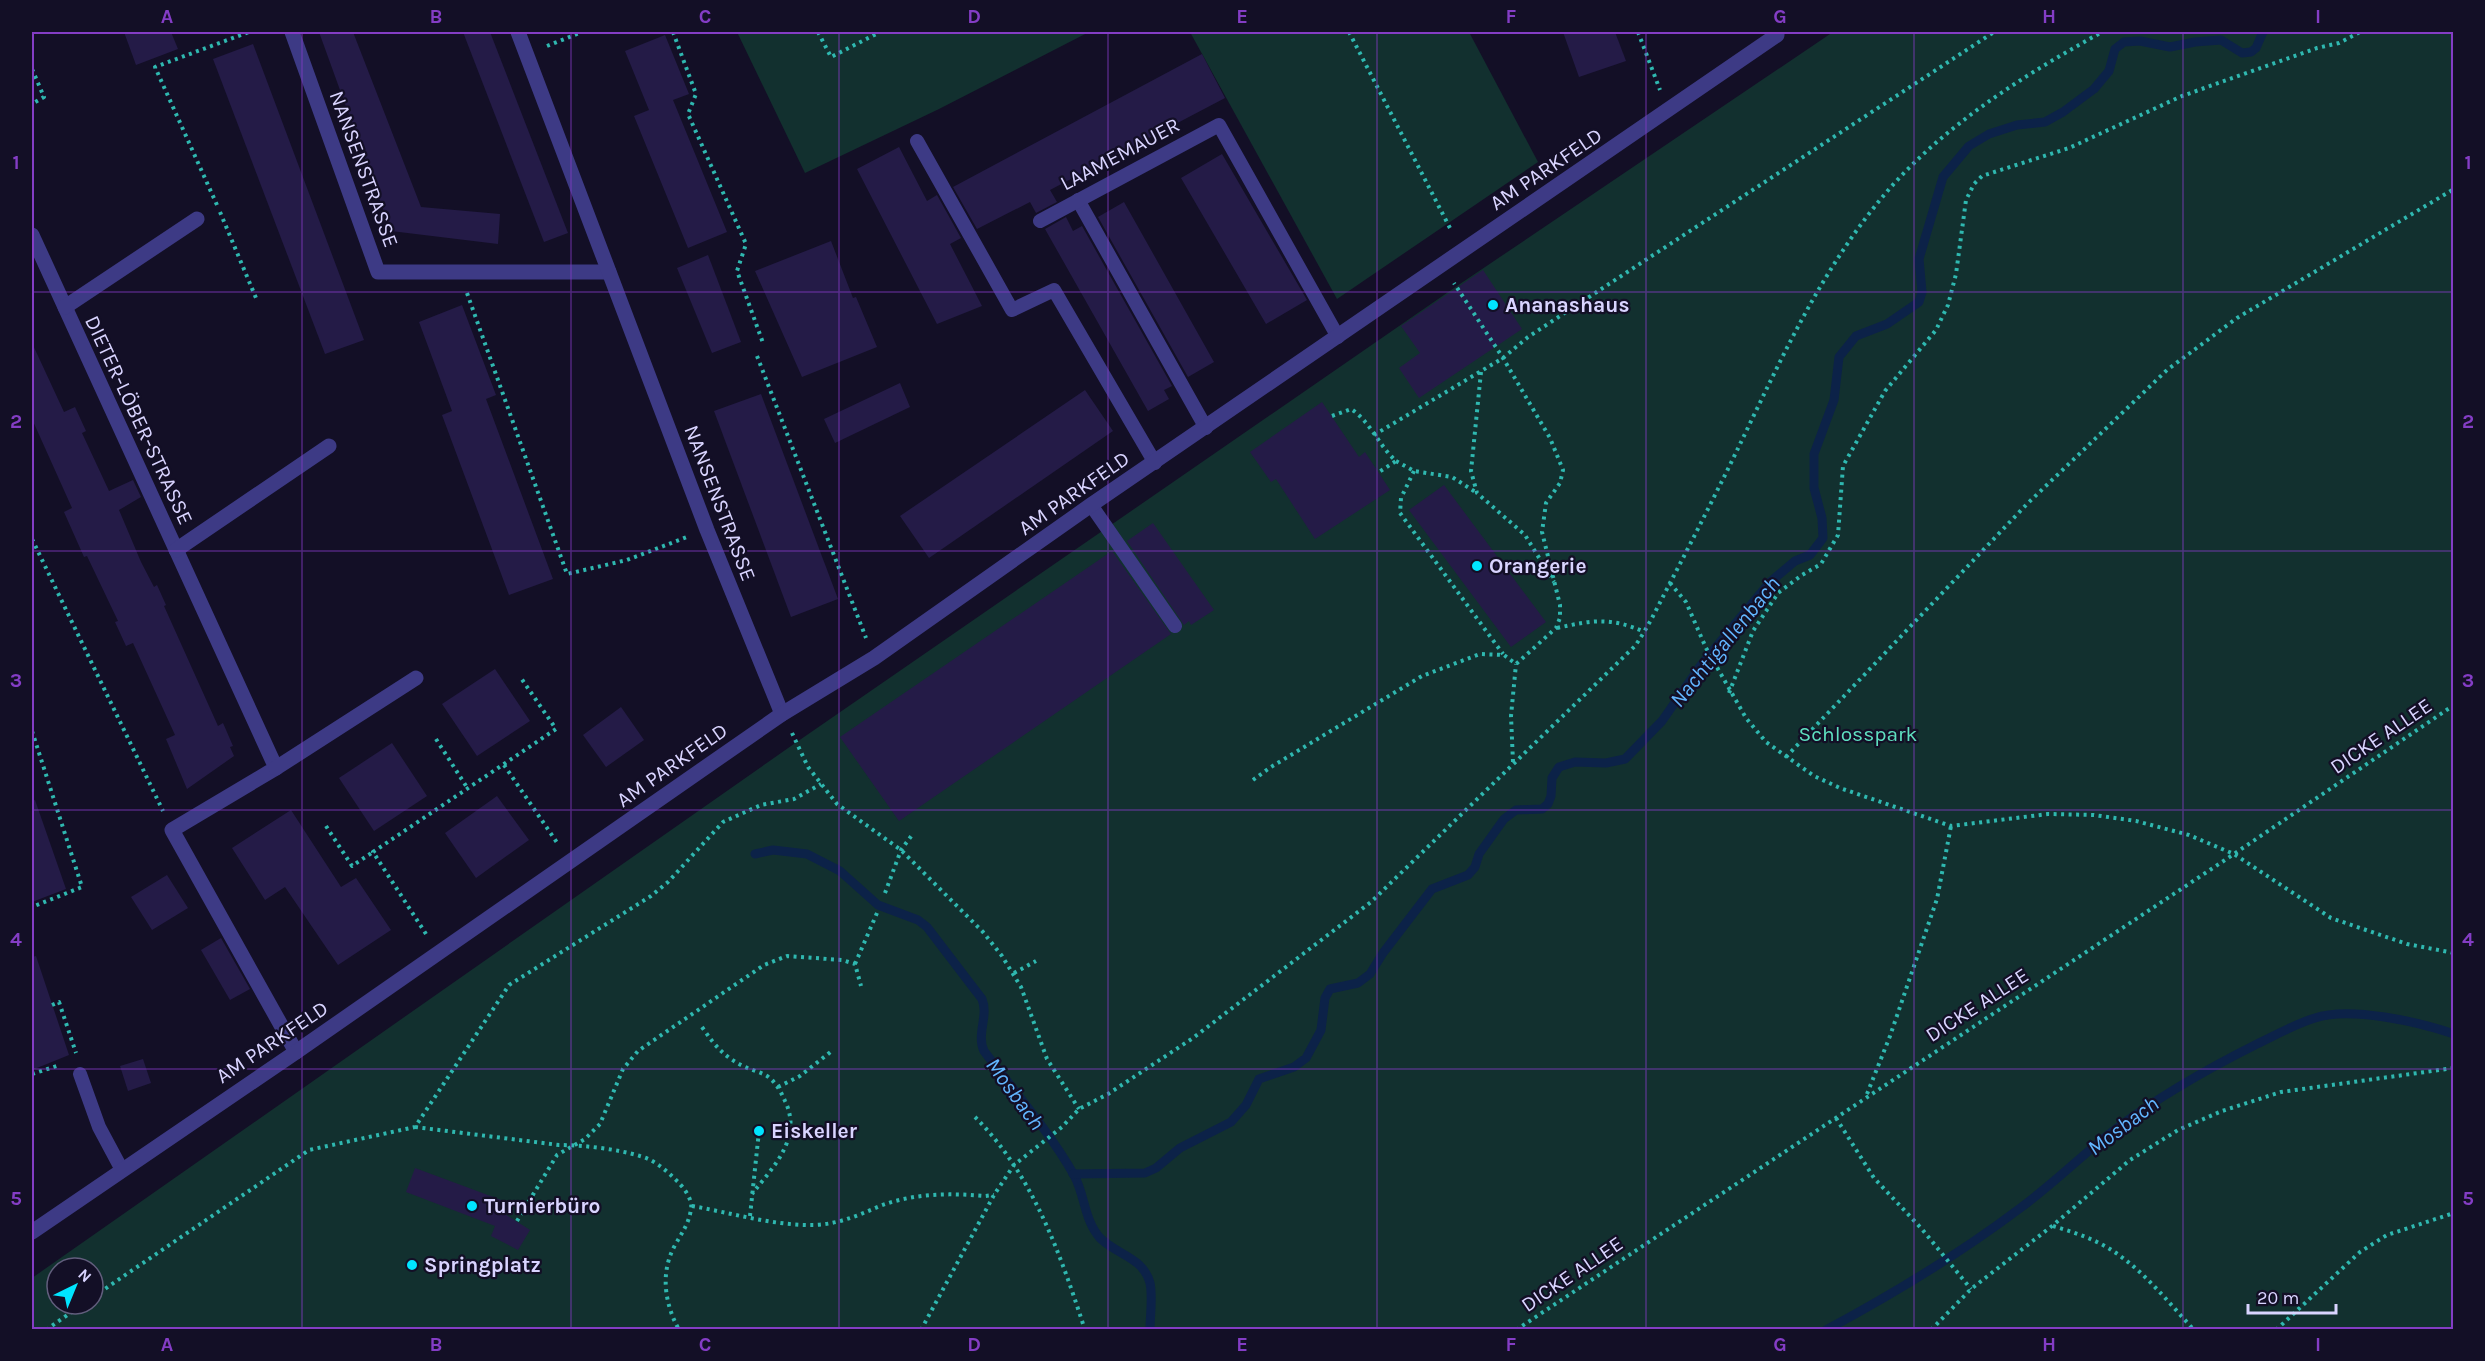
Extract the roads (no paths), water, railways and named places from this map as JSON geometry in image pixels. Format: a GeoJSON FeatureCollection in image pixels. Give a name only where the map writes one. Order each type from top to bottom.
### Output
{"type":"FeatureCollection","features":[{"type":"Feature","properties":{"kind":"street","name":"NANSENSTRASSE"},"geometry":{"type":"LineString","coordinates":[[292,32],[378,272],[609,272]]}},
{"type":"Feature","properties":{"kind":"street","name":"NANSENSTRASSE"},"geometry":{"type":"LineString","coordinates":[[518,32],[707,530],[782,714]]}},
{"type":"Feature","properties":{"kind":"street","name":"AM PARKFELD"},"geometry":{"type":"LineString","coordinates":[[32,1232],[296,1052],[782,714],[874,658],[1091,505],[1668,111],[1777,33]]}},
{"type":"Feature","properties":{"kind":"street","name":"DIETER-LÖBER-STRASSE"},"geometry":{"type":"LineString","coordinates":[[65,307],[197,219]]}},
{"type":"Feature","properties":{"kind":"street","name":"DIETER-LÖBER-STRASSE"},"geometry":{"type":"LineString","coordinates":[[32,235],[276,768]]}},
{"type":"Feature","properties":{"kind":"street","name":"DIETER-LÖBER-STRASSE"},"geometry":{"type":"LineString","coordinates":[[176,550],[329,446]]}},
{"type":"Feature","properties":{"kind":"street"},"geometry":{"type":"LineString","coordinates":[[296,1052],[172,830],[276,768],[416,678]]}},
{"type":"Feature","properties":{"kind":"lane","name":"LAAMEMAUER"},"geometry":{"type":"LineString","coordinates":[[1040,221],[1219,125],[1338,337]]}},
{"type":"Feature","properties":{"kind":"lane"},"geometry":{"type":"LineString","coordinates":[[916,141],[1012,310],[1054,290],[1155,463]]}},
{"type":"Feature","properties":{"kind":"lane"},"geometry":{"type":"LineString","coordinates":[[1078,200],[1206,428]]}},
{"type":"Feature","properties":{"kind":"lane"},"geometry":{"type":"LineString","coordinates":[[1091,505],[1175,626]]}},
{"type":"Feature","properties":{"kind":"lane"},"geometry":{"type":"LineString","coordinates":[[80,1074],[99,1126],[122,1170]]}},
{"type":"Feature","properties":{"kind":"waterway","name":"Nachtigallenbach"},"geometry":{"type":"LineString","coordinates":[[1073,1174],[1145,1173],[1156,1168],[1180,1148],[1231,1122],[1246,1105],[1259,1079],[1294,1067],[1306,1058],[1321,1030],[1325,998],[1330,989],[1358,983],[1370,974],[1383,953],[1432,889],[1468,875],[1475,867],[1479,854],[1504,819],[1516,810],[1542,809],[1548,804],[1552,778],[1559,767],[1575,762],[1606,763],[1625,759],[1662,721],[1701,665],[1769,583],[1795,561],[1810,555],[1823,538],[1822,518],[1814,488],[1814,454],[1834,400],[1839,357],[1856,336],[1887,324],[1919,302],[1922,292],[1919,259],[1943,177],[1969,146],[1989,134],[2017,125],[2045,122],[2063,112],[2094,89],[2109,71],[2115,49],[2124,42],[2140,41],[2170,47],[2221,40],[2242,53],[2251,52],[2256,48],[2263,32]]}},
{"type":"Feature","properties":{"kind":"waterway","name":"Mosbach"},"geometry":{"type":"LineString","coordinates":[[755,854],[773,850],[807,854],[840,871],[878,905],[918,920],[927,927],[982,999],[984,1012],[981,1038],[984,1051],[1042,1127],[1074,1175],[1095,1231],[1107,1244],[1136,1262],[1147,1274],[1151,1294],[1150,1330]]}},
{"type":"Feature","properties":{"kind":"waterway","name":"Mosbach"},"geometry":{"type":"LineString","coordinates":[[1826,1330],[1900,1288],[1973,1242],[2031,1200],[2113,1131],[2165,1095],[2238,1054],[2300,1023],[2330,1015],[2365,1015],[2404,1020],[2454,1034]]}},
{"type":"Feature","properties":{"kind":"place","name":"Ananashaus"},"geometry":{"type":"Point","coordinates":[1493,305]}},
{"type":"Feature","properties":{"kind":"place","name":"Orangerie"},"geometry":{"type":"Point","coordinates":[1477,566]}},
{"type":"Feature","properties":{"kind":"place","name":"Eiskeller"},"geometry":{"type":"Point","coordinates":[759,1131]}},
{"type":"Feature","properties":{"kind":"place","name":"Turnierbüro"},"geometry":{"type":"Point","coordinates":[472,1206]}},
{"type":"Feature","properties":{"kind":"place","name":"Springplatz"},"geometry":{"type":"Point","coordinates":[412,1265]}},
{"type":"Feature","properties":{"kind":"park label","name":"Schlosspark"},"geometry":{"type":"Point","coordinates":[1858,734]}}]}
